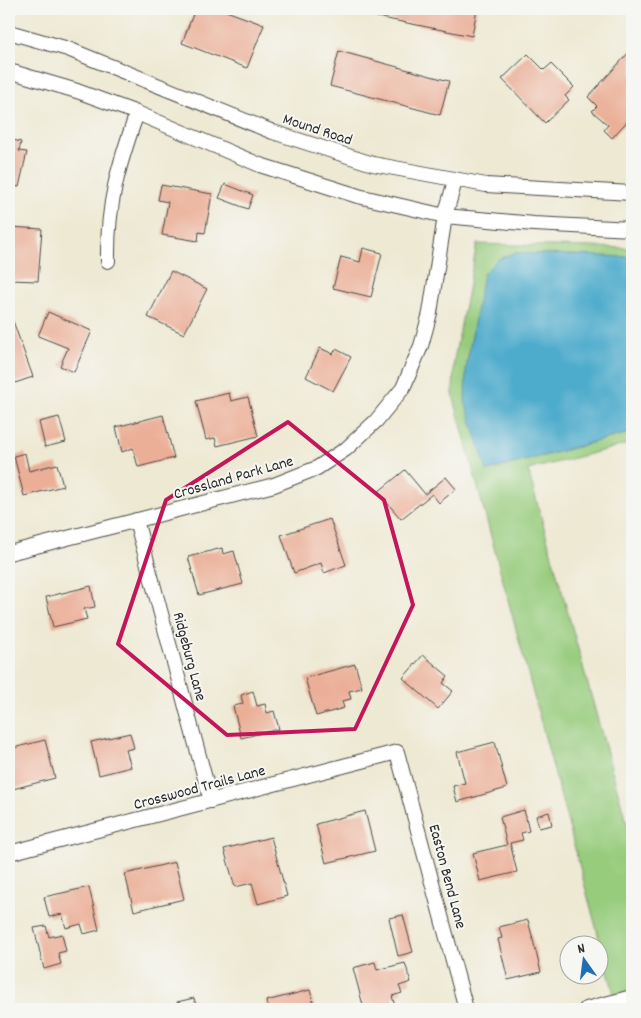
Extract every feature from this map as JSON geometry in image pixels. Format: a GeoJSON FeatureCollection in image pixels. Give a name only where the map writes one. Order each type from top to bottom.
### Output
{"type":"FeatureCollection","features":[{"type":"Feature","properties":{"kind":"street","name":"Mound Road"},"geometry":{"type":"LineString","coordinates":[[9,32],[68,49],[273,132],[373,164],[455,181],[535,189],[632,194]]}},
{"type":"Feature","properties":{"kind":"street"},"geometry":{"type":"LineString","coordinates":[[9,71],[54,83],[137,113],[260,165],[308,182],[358,196],[445,216],[534,224],[632,228]]}},
{"type":"Feature","properties":{"kind":"street"},"geometry":{"type":"LineString","coordinates":[[108,261],[107,225],[112,189],[137,113]]}},
{"type":"Feature","properties":{"kind":"street","name":"Crossland Park Lane"},"geometry":{"type":"LineString","coordinates":[[9,553],[274,485],[317,468],[346,449],[376,421],[403,388],[422,346],[430,313],[445,216],[455,181]]}},
{"type":"Feature","properties":{"kind":"street","name":"Ridgeburg Lane"},"geometry":{"type":"LineString","coordinates":[[136,520],[211,801]]}},
{"type":"Feature","properties":{"kind":"street","name":"Crosswood Trails Lane"},"geometry":{"type":"LineString","coordinates":[[9,853],[397,752]]}},
{"type":"Feature","properties":{"kind":"street","name":"Easton Bend Lane"},"geometry":{"type":"LineString","coordinates":[[397,752],[466,1009]]}},
{"type":"Feature","properties":{"kind":"street"},"geometry":{"type":"LineString","coordinates":[[586,1009],[632,997]]}},
{"type":"Feature","properties":{"kind":"highlighted area"},"geometry":{"type":"Polygon","coordinates":[[[288,422],[384,500],[413,605],[355,729],[227,735],[118,644],[166,500],[288,422]]]}},
{"type":"Feature","properties":{"kind":"green space"},"geometry":{"type":"Polygon","coordinates":[[[477,244],[632,248],[632,257],[514,253],[498,259],[483,274],[487,471],[632,432],[632,443],[528,470],[632,842],[632,1009],[618,1009],[608,972],[608,936],[598,936],[453,395],[454,360],[477,244]]]}},
{"type":"Feature","properties":{"kind":"water"},"geometry":{"type":"Polygon","coordinates":[[[514,253],[632,257],[632,432],[487,471],[465,401],[466,368],[483,274],[498,259],[514,253]]]}},
{"type":"Feature","properties":{"kind":"building"},"geometry":{"type":"Polygon","coordinates":[[[195,9],[221,9],[264,25],[247,68],[182,43],[195,9]]]}},
{"type":"Feature","properties":{"kind":"building"},"geometry":{"type":"Polygon","coordinates":[[[363,9],[477,9],[472,36],[362,14],[363,9]]]}},
{"type":"Feature","properties":{"kind":"building"},"geometry":{"type":"Polygon","coordinates":[[[632,49],[632,116],[612,138],[604,130],[608,125],[592,111],[597,106],[588,97],[632,49]]]}},
{"type":"Feature","properties":{"kind":"building"},"geometry":{"type":"Polygon","coordinates":[[[339,51],[449,81],[440,115],[330,86],[339,51]]]}},
{"type":"Feature","properties":{"kind":"building"},"geometry":{"type":"Polygon","coordinates":[[[528,54],[544,70],[551,64],[574,87],[565,96],[569,100],[545,123],[502,79],[528,54]]]}},
{"type":"Feature","properties":{"kind":"building"},"geometry":{"type":"Polygon","coordinates":[[[9,139],[21,142],[19,151],[27,152],[19,187],[11,185],[10,190],[9,139]]]}},
{"type":"Feature","properties":{"kind":"building"},"geometry":{"type":"Polygon","coordinates":[[[225,184],[253,195],[248,209],[219,198],[225,184]]]}},
{"type":"Feature","properties":{"kind":"building"},"geometry":{"type":"Polygon","coordinates":[[[161,185],[212,194],[205,233],[199,232],[198,241],[162,235],[168,202],[158,200],[161,185]]]}},
{"type":"Feature","properties":{"kind":"building"},"geometry":{"type":"Polygon","coordinates":[[[9,227],[42,229],[38,281],[9,280],[9,227]]]}},
{"type":"Feature","properties":{"kind":"building"},"geometry":{"type":"Polygon","coordinates":[[[363,248],[382,253],[371,297],[333,288],[341,257],[360,262],[363,248]]]}},
{"type":"Feature","properties":{"kind":"building"},"geometry":{"type":"Polygon","coordinates":[[[171,271],[207,289],[184,334],[148,317],[171,271]]]}},
{"type":"Feature","properties":{"kind":"building"},"geometry":{"type":"Polygon","coordinates":[[[48,312],[92,331],[74,372],[60,366],[68,348],[38,336],[48,312]]]}},
{"type":"Feature","properties":{"kind":"building"},"geometry":{"type":"Polygon","coordinates":[[[13,321],[33,377],[9,385],[9,322],[13,321]]]}},
{"type":"Feature","properties":{"kind":"building"},"geometry":{"type":"Polygon","coordinates":[[[320,348],[333,354],[336,349],[351,357],[333,391],[306,377],[320,348]]]}},
{"type":"Feature","properties":{"kind":"building"},"geometry":{"type":"Polygon","coordinates":[[[229,393],[231,401],[248,397],[258,436],[217,446],[215,438],[206,440],[196,401],[229,393]]]}},
{"type":"Feature","properties":{"kind":"building"},"geometry":{"type":"Polygon","coordinates":[[[163,415],[174,458],[138,467],[133,448],[122,452],[116,427],[163,415]]]}},
{"type":"Feature","properties":{"kind":"building"},"geometry":{"type":"Polygon","coordinates":[[[59,417],[66,442],[45,447],[39,422],[59,417]]]}},
{"type":"Feature","properties":{"kind":"building"},"geometry":{"type":"Polygon","coordinates":[[[25,453],[29,471],[57,464],[63,486],[24,496],[14,456],[25,453]]]}},
{"type":"Feature","properties":{"kind":"building"},"geometry":{"type":"Polygon","coordinates":[[[405,470],[425,494],[446,477],[456,489],[439,503],[432,494],[401,519],[378,492],[405,470]]]}},
{"type":"Feature","properties":{"kind":"building"},"geometry":{"type":"Polygon","coordinates":[[[330,519],[346,565],[324,573],[321,563],[294,573],[281,535],[330,519]]]}},
{"type":"Feature","properties":{"kind":"building"},"geometry":{"type":"Polygon","coordinates":[[[222,548],[223,554],[234,551],[243,584],[199,595],[188,557],[222,548]]]}},
{"type":"Feature","properties":{"kind":"building"},"geometry":{"type":"Polygon","coordinates":[[[91,586],[95,607],[84,609],[87,619],[53,627],[46,597],[91,586]]]}},
{"type":"Feature","properties":{"kind":"building"},"geometry":{"type":"Polygon","coordinates":[[[423,655],[448,676],[443,683],[453,691],[438,709],[403,678],[423,655]]]}},
{"type":"Feature","properties":{"kind":"building"},"geometry":{"type":"Polygon","coordinates":[[[355,664],[362,688],[349,691],[351,699],[342,701],[344,708],[316,716],[305,678],[355,664]]]}},
{"type":"Feature","properties":{"kind":"building"},"geometry":{"type":"Polygon","coordinates":[[[253,691],[257,706],[265,704],[267,713],[274,711],[279,729],[241,738],[233,706],[243,704],[241,695],[253,691]]]}},
{"type":"Feature","properties":{"kind":"building"},"geometry":{"type":"Polygon","coordinates":[[[130,733],[134,748],[126,750],[131,767],[99,775],[91,742],[130,733]]]}},
{"type":"Feature","properties":{"kind":"building"},"geometry":{"type":"Polygon","coordinates":[[[45,740],[55,778],[9,790],[9,749],[45,740]]]}},
{"type":"Feature","properties":{"kind":"building"},"geometry":{"type":"Polygon","coordinates":[[[495,742],[507,788],[457,802],[453,786],[465,783],[457,752],[495,742]]]}},
{"type":"Feature","properties":{"kind":"building"},"geometry":{"type":"Polygon","coordinates":[[[524,810],[529,831],[521,833],[523,840],[510,843],[517,872],[480,881],[473,853],[507,845],[500,817],[524,810]]]}},
{"type":"Feature","properties":{"kind":"building"},"geometry":{"type":"Polygon","coordinates":[[[365,811],[375,851],[326,863],[316,824],[365,811]]]}},
{"type":"Feature","properties":{"kind":"building"},"geometry":{"type":"Polygon","coordinates":[[[549,812],[552,825],[539,828],[536,816],[549,812]]]}},
{"type":"Feature","properties":{"kind":"building"},"geometry":{"type":"Polygon","coordinates":[[[271,837],[287,896],[258,904],[252,883],[235,887],[224,849],[271,837]]]}},
{"type":"Feature","properties":{"kind":"building"},"geometry":{"type":"Polygon","coordinates":[[[175,862],[184,899],[134,911],[125,874],[175,862]]]}},
{"type":"Feature","properties":{"kind":"building"},"geometry":{"type":"Polygon","coordinates":[[[89,887],[99,930],[84,934],[81,924],[66,928],[62,914],[49,917],[44,897],[89,887]]]}},
{"type":"Feature","properties":{"kind":"building"},"geometry":{"type":"Polygon","coordinates":[[[403,915],[413,952],[398,956],[389,918],[403,915]]]}},
{"type":"Feature","properties":{"kind":"building"},"geometry":{"type":"Polygon","coordinates":[[[528,920],[541,972],[508,980],[498,939],[502,938],[499,927],[528,920]]]}},
{"type":"Feature","properties":{"kind":"building"},"geometry":{"type":"Polygon","coordinates":[[[46,926],[49,937],[62,934],[66,951],[58,953],[61,964],[44,969],[34,928],[46,926]]]}},
{"type":"Feature","properties":{"kind":"building"},"geometry":{"type":"Polygon","coordinates":[[[375,962],[377,970],[405,963],[411,982],[399,986],[402,993],[392,996],[395,1006],[384,1009],[364,1009],[353,968],[375,962]]]}},
{"type":"Feature","properties":{"kind":"building"},"geometry":{"type":"Polygon","coordinates":[[[310,990],[315,1009],[268,1009],[266,1001],[310,990]]]}},
{"type":"Feature","properties":{"kind":"building"},"geometry":{"type":"Polygon","coordinates":[[[194,998],[197,1009],[179,1009],[177,1002],[194,998]]]}},
{"type":"Feature","properties":{"kind":"building"},"geometry":{"type":"Polygon","coordinates":[[[218,1004],[219,1009],[200,1009],[218,1004]]]}}]}
